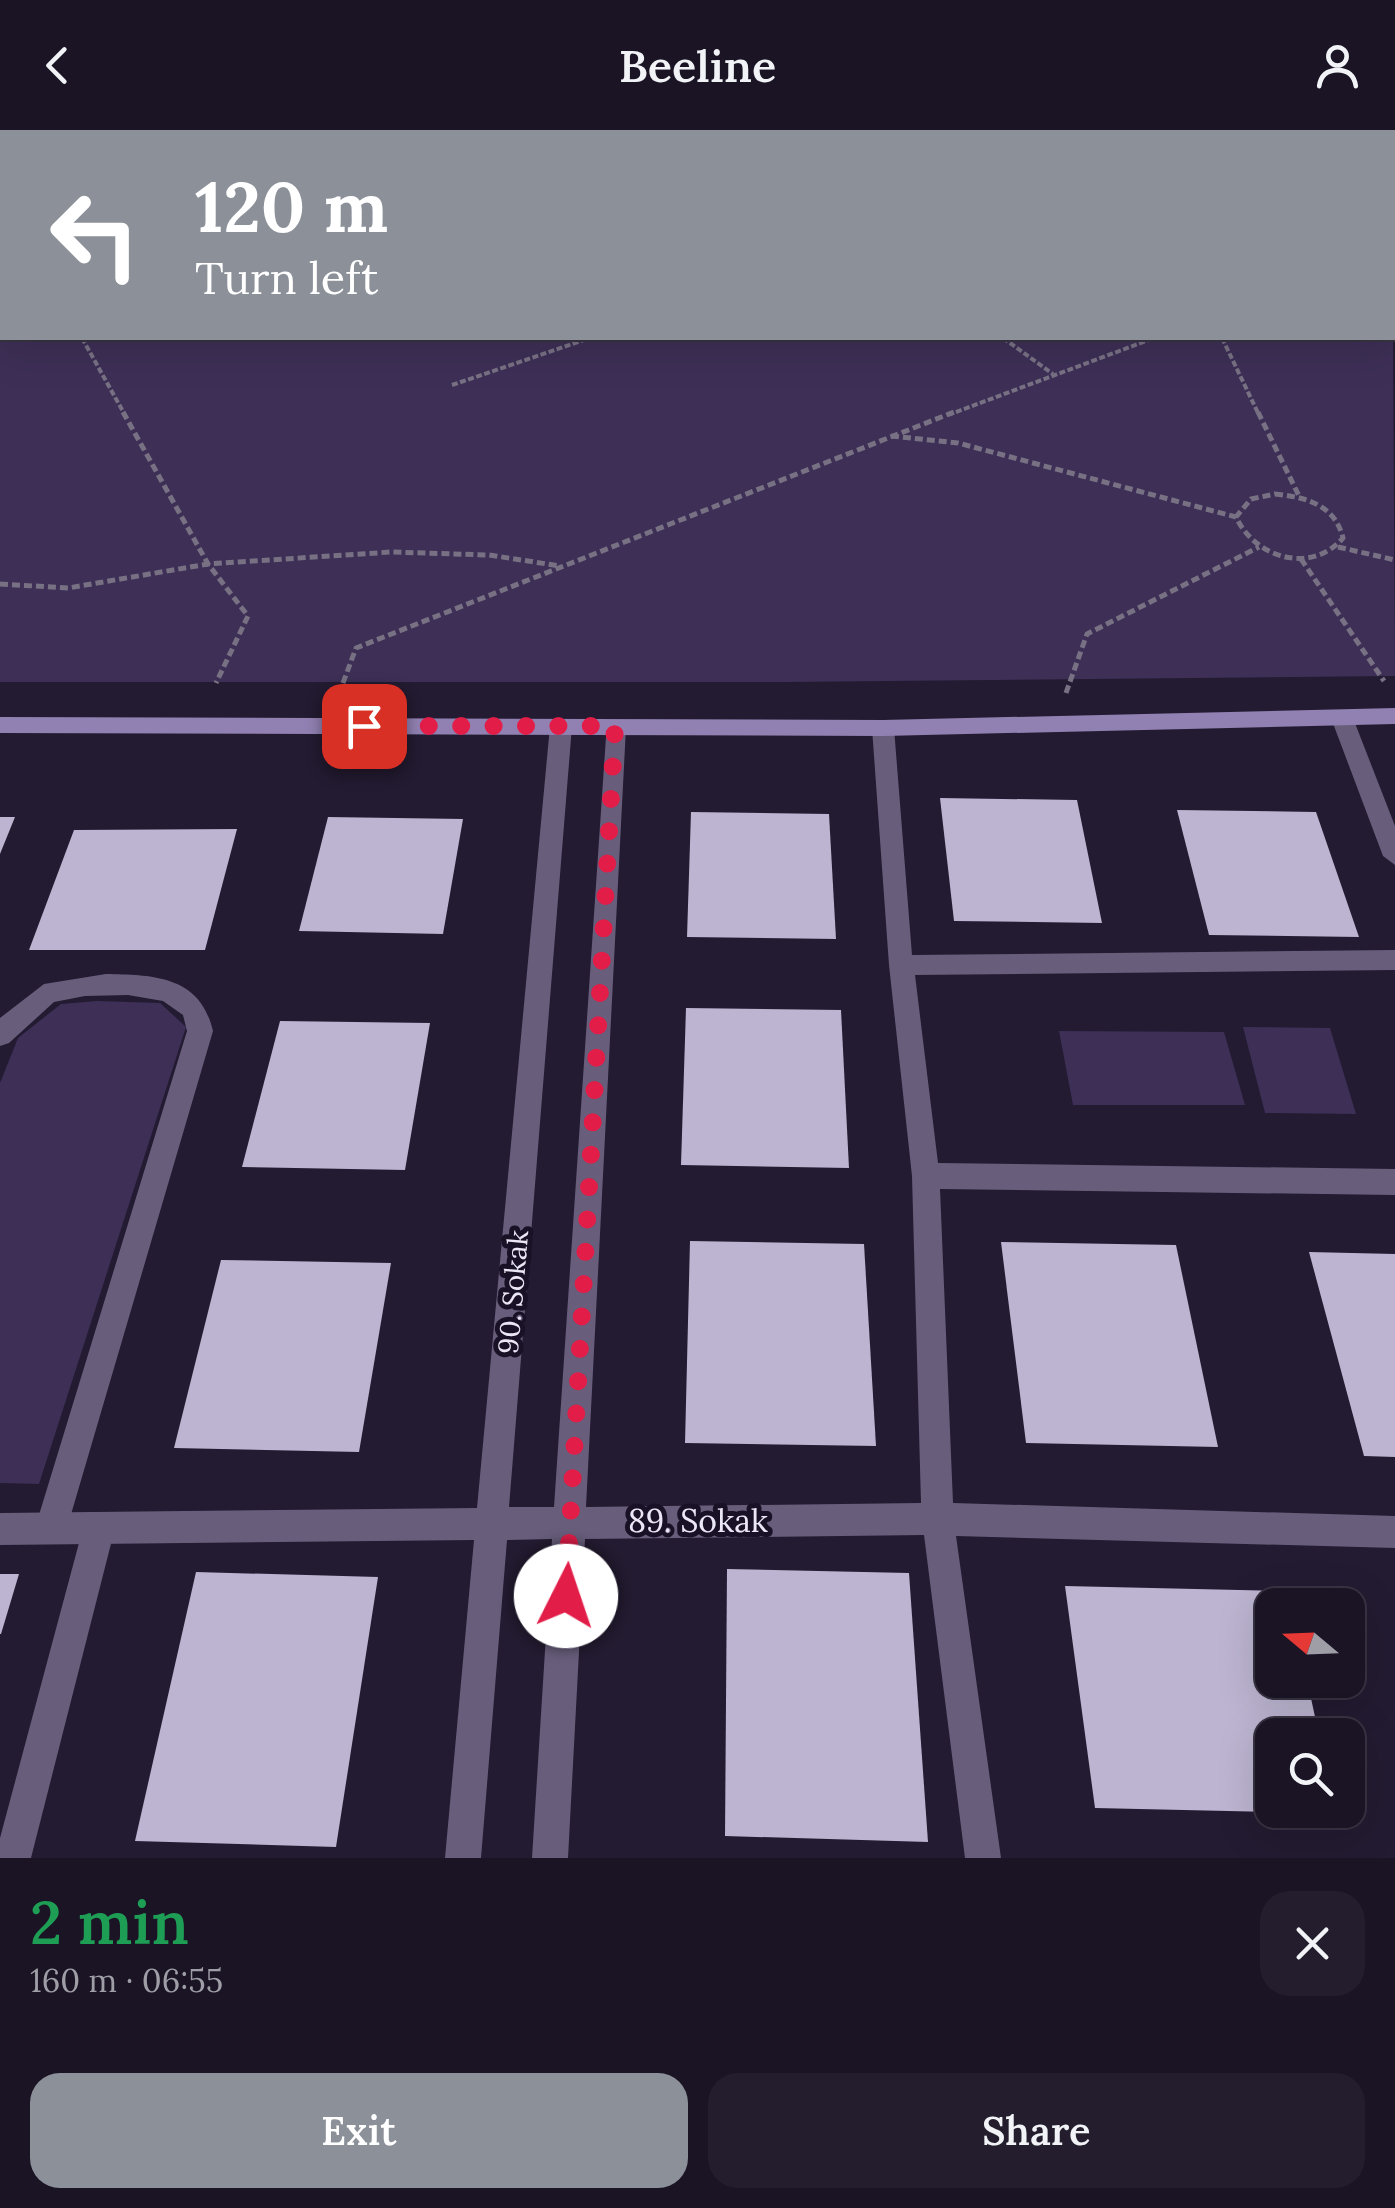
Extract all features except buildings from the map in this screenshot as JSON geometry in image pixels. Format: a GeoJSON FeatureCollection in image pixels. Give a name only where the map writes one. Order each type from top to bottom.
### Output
{"type":"FeatureCollection","features":[{"type":"Feature","properties":{"kind":"main road"},"geometry":{"type":"LineString","coordinates":[[0,725],[883,728],[1395,716]]}},
{"type":"Feature","properties":{"kind":"street"},"geometry":{"type":"LineString","coordinates":[[1342,718],[1395,856]]}},
{"type":"Feature","properties":{"kind":"street","name":"90. Sokak"},"geometry":{"type":"LineString","coordinates":[[463,1858],[561,726]]}},
{"type":"Feature","properties":{"kind":"street"},"geometry":{"type":"LineString","coordinates":[[550,1858],[615,726]]}},
{"type":"Feature","properties":{"kind":"street"},"geometry":{"type":"LineString","coordinates":[[883,728],[901,965],[926,1176],[938,1519],[983,1858]]}},
{"type":"Feature","properties":{"kind":"street"},"geometry":{"type":"LineString","coordinates":[[901,965],[1395,960]]}},
{"type":"Feature","properties":{"kind":"street"},"geometry":{"type":"LineString","coordinates":[[0,1035],[20,1014],[52,992],[108,983],[168,990],[193,1007],[200,1030],[51,1528]]}},
{"type":"Feature","properties":{"kind":"street"},"geometry":{"type":"LineString","coordinates":[[926,1176],[1395,1182]]}},
{"type":"Feature","properties":{"kind":"street","name":"89. Sokak"},"geometry":{"type":"LineString","coordinates":[[0,1529],[938,1519],[1395,1532]]}},
{"type":"Feature","properties":{"kind":"street"},"geometry":{"type":"LineString","coordinates":[[13,1858],[99,1528]]}},
{"type":"Feature","properties":{"kind":"path"},"geometry":{"type":"LineString","coordinates":[[83,340],[208,564],[248,616],[216,682]]}},
{"type":"Feature","properties":{"kind":"path"},"geometry":{"type":"LineString","coordinates":[[452,385],[584,340]]}},
{"type":"Feature","properties":{"kind":"path"},"geometry":{"type":"LineString","coordinates":[[1006,340],[1054,375]]}},
{"type":"Feature","properties":{"kind":"path"},"geometry":{"type":"LineString","coordinates":[[343,684],[356,648],[890,436],[1149,340]]}},
{"type":"Feature","properties":{"kind":"path"},"geometry":{"type":"LineString","coordinates":[[1223,340],[1300,498]]}},
{"type":"Feature","properties":{"kind":"path"},"geometry":{"type":"LineString","coordinates":[[890,436],[958,443],[1236,517]]}},
{"type":"Feature","properties":{"kind":"path"},"geometry":{"type":"LineString","coordinates":[[1260,496],[1300,498],[1335,516],[1343,538],[1327,554],[1300,558],[1259,547],[1238,528],[1236,517],[1247,500],[1260,496]]}},
{"type":"Feature","properties":{"kind":"path"},"geometry":{"type":"LineString","coordinates":[[1056,722],[1087,634],[1259,547]]}},
{"type":"Feature","properties":{"kind":"path"},"geometry":{"type":"LineString","coordinates":[[1338,547],[1395,560]]}},
{"type":"Feature","properties":{"kind":"path"},"geometry":{"type":"LineString","coordinates":[[0,584],[68,588],[208,564],[391,552],[489,554],[563,566]]}},
{"type":"Feature","properties":{"kind":"path"},"geometry":{"type":"LineString","coordinates":[[1300,558],[1384,682]]}},
{"type":"Feature","properties":{"kind":"shaded area"},"geometry":{"type":"Polygon","coordinates":[[[0,340],[1393,340],[1395,676],[785,682],[0,682],[0,340]]]}},
{"type":"Feature","properties":{"kind":"shaded area"},"geometry":{"type":"Polygon","coordinates":[[[160,1003],[186,1027],[39,1484],[0,1483],[0,1083],[18,1038],[61,1004],[160,1003]]]}},
{"type":"Feature","properties":{"kind":"shaded area"},"geometry":{"type":"Polygon","coordinates":[[[1243,1027],[1330,1028],[1356,1114],[1265,1113],[1243,1027]]]}},
{"type":"Feature","properties":{"kind":"shaded area"},"geometry":{"type":"Polygon","coordinates":[[[1059,1031],[1224,1032],[1245,1105],[1073,1105],[1059,1031]]]}},
{"type":"Feature","properties":{"kind":"route"},"geometry":{"type":"LineString","coordinates":[[364,726],[615,726],[566,1596]]}}]}
